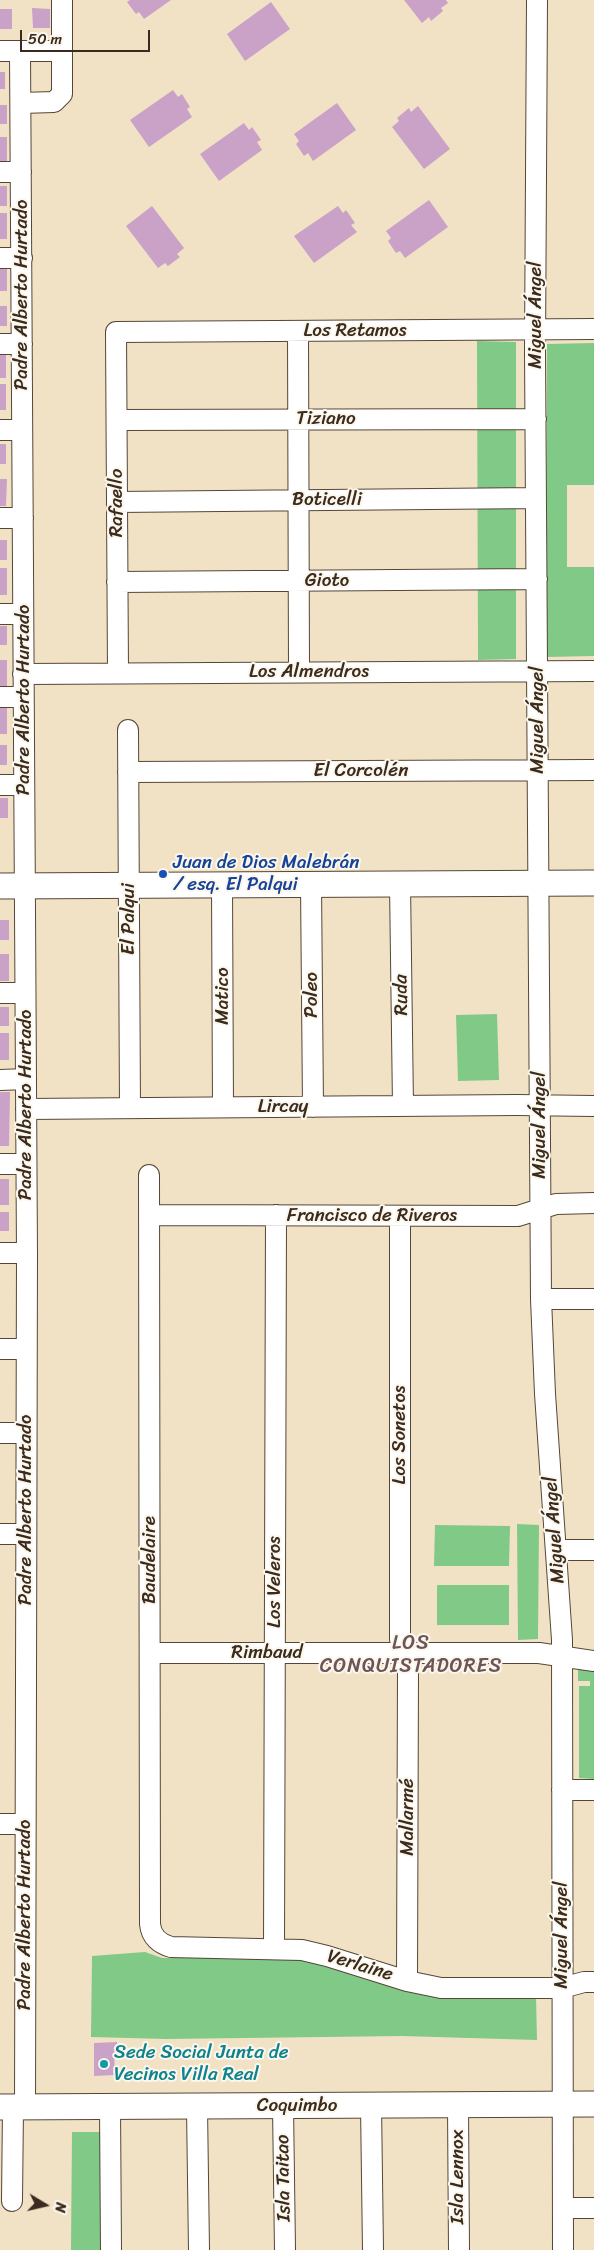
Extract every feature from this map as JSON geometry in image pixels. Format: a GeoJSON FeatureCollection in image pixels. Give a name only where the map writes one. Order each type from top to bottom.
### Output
{"type":"FeatureCollection","features":[{"type":"Feature","properties":{"kind":"street"},"geometry":{"type":"LineString","coordinates":[[21,103],[54,102],[60,98],[62,90],[62,0]]}},
{"type":"Feature","properties":{"kind":"street","name":"Miguel Ángel"},"geometry":{"type":"LineString","coordinates":[[537,0],[535,329],[541,1299],[545,1394],[562,1657],[563,2250]]}},
{"type":"Feature","properties":{"kind":"street"},"geometry":{"type":"LineString","coordinates":[[0,51],[62,51]]}},
{"type":"Feature","properties":{"kind":"street","name":"Padre Alberto Hurtado"},"geometry":{"type":"LineString","coordinates":[[12,2201],[13,2107],[25,1824],[27,1253],[20,52]]}},
{"type":"Feature","properties":{"kind":"street"},"geometry":{"type":"LineString","coordinates":[[0,172],[21,172]]}},
{"type":"Feature","properties":{"kind":"street"},"geometry":{"type":"LineString","coordinates":[[0,258],[22,258]]}},
{"type":"Feature","properties":{"kind":"street","name":"Los Retamos"},"geometry":{"type":"LineString","coordinates":[[116,332],[594,329]]}},
{"type":"Feature","properties":{"kind":"street"},"geometry":{"type":"LineString","coordinates":[[298,331],[299,672]]}},
{"type":"Feature","properties":{"kind":"street","name":"Rafaello"},"geometry":{"type":"LineString","coordinates":[[116,332],[118,673]]}},
{"type":"Feature","properties":{"kind":"street"},"geometry":{"type":"LineString","coordinates":[[0,344],[22,344]]}},
{"type":"Feature","properties":{"kind":"street","name":"Tiziano"},"geometry":{"type":"LineString","coordinates":[[117,420],[536,419]]}},
{"type":"Feature","properties":{"kind":"street"},"geometry":{"type":"LineString","coordinates":[[0,430],[22,430]]}},
{"type":"Feature","properties":{"kind":"street","name":"Boticelli"},"geometry":{"type":"LineString","coordinates":[[117,502],[536,498]]}},
{"type":"Feature","properties":{"kind":"street"},"geometry":{"type":"LineString","coordinates":[[0,518],[23,518]]}},
{"type":"Feature","properties":{"kind":"street","name":"Gioto"},"geometry":{"type":"LineString","coordinates":[[118,582],[537,580]]}},
{"type":"Feature","properties":{"kind":"street"},"geometry":{"type":"LineString","coordinates":[[0,614],[23,614]]}},
{"type":"Feature","properties":{"kind":"street","name":"Los Almendros"},"geometry":{"type":"LineString","coordinates":[[23,674],[594,671]]}},
{"type":"Feature","properties":{"kind":"street"},"geometry":{"type":"LineString","coordinates":[[0,697],[24,697]]}},
{"type":"Feature","properties":{"kind":"street","name":"El Palqui"},"geometry":{"type":"LineString","coordinates":[[128,730],[130,1108]]}},
{"type":"Feature","properties":{"kind":"street","name":"El Corcolén"},"geometry":{"type":"LineString","coordinates":[[128,772],[594,770]]}},
{"type":"Feature","properties":{"kind":"street"},"geometry":{"type":"LineString","coordinates":[[0,785],[24,785]]}},
{"type":"Feature","properties":{"kind":"street","name":"Matico"},"geometry":{"type":"LineString","coordinates":[[222,884],[223,1108]]}},
{"type":"Feature","properties":{"kind":"street","name":"Poleo"},"geometry":{"type":"LineString","coordinates":[[311,884],[313,1107]]}},
{"type":"Feature","properties":{"kind":"street","name":"Ruda"},"geometry":{"type":"LineString","coordinates":[[400,884],[403,1106]]}},
{"type":"Feature","properties":{"kind":"street"},"geometry":{"type":"LineString","coordinates":[[0,886],[594,884]]}},
{"type":"Feature","properties":{"kind":"street"},"geometry":{"type":"LineString","coordinates":[[0,993],[25,993]]}},
{"type":"Feature","properties":{"kind":"street"},"geometry":{"type":"LineString","coordinates":[[0,1080],[26,1079]]}},
{"type":"Feature","properties":{"kind":"street","name":"Lircay"},"geometry":{"type":"LineString","coordinates":[[26,1109],[594,1106]]}},
{"type":"Feature","properties":{"kind":"street"},"geometry":{"type":"LineString","coordinates":[[0,1164],[26,1164]]}},
{"type":"Feature","properties":{"kind":"street","name":"Baudelaire"},"geometry":{"type":"LineString","coordinates":[[149,1175],[150,1924],[152,1934],[158,1942]]}},
{"type":"Feature","properties":{"kind":"street","name":"Francisco de Riveros"},"geometry":{"type":"LineString","coordinates":[[149,1215],[518,1216],[564,1203],[594,1203]]}},
{"type":"Feature","properties":{"kind":"street","name":"Los Veleros"},"geometry":{"type":"LineString","coordinates":[[274,1948],[276,1215]]}},
{"type":"Feature","properties":{"kind":"street","name":"Los Sonetos"},"geometry":{"type":"LineString","coordinates":[[400,1216],[400,1640],[404,1653]]}},
{"type":"Feature","properties":{"kind":"street"},"geometry":{"type":"LineString","coordinates":[[0,1253],[27,1253]]}},
{"type":"Feature","properties":{"kind":"street"},"geometry":{"type":"LineString","coordinates":[[541,1299],[594,1299]]}},
{"type":"Feature","properties":{"kind":"street"},"geometry":{"type":"LineString","coordinates":[[0,1349],[26,1349]]}},
{"type":"Feature","properties":{"kind":"street"},"geometry":{"type":"LineString","coordinates":[[0,1433],[26,1433]]}},
{"type":"Feature","properties":{"kind":"street"},"geometry":{"type":"LineString","coordinates":[[0,1534],[26,1534]]}},
{"type":"Feature","properties":{"kind":"street"},"geometry":{"type":"LineString","coordinates":[[556,1550],[594,1550]]}},
{"type":"Feature","properties":{"kind":"street","name":"Rimbaud"},"geometry":{"type":"LineString","coordinates":[[150,1653],[539,1653],[594,1661]]}},
{"type":"Feature","properties":{"kind":"street","name":"Mallarmé"},"geometry":{"type":"LineString","coordinates":[[404,1653],[408,1670],[407,1981]]}},
{"type":"Feature","properties":{"kind":"street"},"geometry":{"type":"LineString","coordinates":[[562,1790],[594,1790]]}},
{"type":"Feature","properties":{"kind":"street"},"geometry":{"type":"LineString","coordinates":[[0,1824],[25,1824]]}},
{"type":"Feature","properties":{"kind":"street","name":"Verlaine"},"geometry":{"type":"LineString","coordinates":[[158,1942],[172,1947],[274,1948],[315,1953],[407,1981],[441,1988],[562,1988],[584,1982],[594,1982]]}},
{"type":"Feature","properties":{"kind":"street","name":"Coquimbo"},"geometry":{"type":"LineString","coordinates":[[13,2107],[110,2108],[594,2104]]}},
{"type":"Feature","properties":{"kind":"street","name":"Isla Lennox"},"geometry":{"type":"LineString","coordinates":[[458,2105],[459,2250]]}},
{"type":"Feature","properties":{"kind":"street","name":"Isla Taitao"},"geometry":{"type":"LineString","coordinates":[[283,2106],[285,2250]]}},
{"type":"Feature","properties":{"kind":"street"},"geometry":{"type":"LineString","coordinates":[[371,2106],[373,2250]]}},
{"type":"Feature","properties":{"kind":"street"},"geometry":{"type":"LineString","coordinates":[[197,2107],[199,2250]]}},
{"type":"Feature","properties":{"kind":"street"},"geometry":{"type":"LineString","coordinates":[[110,2108],[111,2250]]}},
{"type":"Feature","properties":{"kind":"street"},"geometry":{"type":"LineString","coordinates":[[563,2208],[594,2208]]}},
{"type":"Feature","properties":{"kind":"green space"},"geometry":{"type":"Polygon","coordinates":[[[477,341],[516,342],[516,659],[478,660],[477,341]]]}},
{"type":"Feature","properties":{"kind":"green space"},"geometry":{"type":"Polygon","coordinates":[[[594,343],[594,485],[567,485],[567,567],[594,567],[594,656],[546,657],[547,344],[594,343]]]}},
{"type":"Feature","properties":{"kind":"green space"},"geometry":{"type":"Polygon","coordinates":[[[497,1014],[499,1080],[458,1081],[456,1015],[497,1014]]]}},
{"type":"Feature","properties":{"kind":"green space"},"geometry":{"type":"Polygon","coordinates":[[[517,1524],[539,1525],[538,1639],[518,1640],[517,1524]]]}},
{"type":"Feature","properties":{"kind":"green space"},"geometry":{"type":"Polygon","coordinates":[[[435,1525],[510,1526],[509,1566],[434,1566],[435,1525]]]}},
{"type":"Feature","properties":{"kind":"green space"},"geometry":{"type":"Polygon","coordinates":[[[437,1585],[509,1585],[509,1625],[437,1625],[437,1585]]]}},
{"type":"Feature","properties":{"kind":"green space"},"geometry":{"type":"Polygon","coordinates":[[[578,1669],[594,1670],[594,1779],[579,1778],[579,1686],[590,1686],[590,1681],[578,1681],[578,1669]]]}},
{"type":"Feature","properties":{"kind":"green space"},"geometry":{"type":"Polygon","coordinates":[[[145,1952],[162,1958],[276,1957],[308,1960],[536,1996],[537,2040],[402,2036],[166,2039],[91,2037],[92,1956],[145,1952]]]}},
{"type":"Feature","properties":{"kind":"green space"},"geometry":{"type":"Polygon","coordinates":[[[72,2132],[103,2132],[105,2250],[71,2250],[72,2132]]]}},
{"type":"Feature","properties":{"kind":"building"},"geometry":{"type":"Polygon","coordinates":[[[130,0],[171,0],[144,19],[139,12],[136,14],[127,2],[130,0]]]}},
{"type":"Feature","properties":{"kind":"building"},"geometry":{"type":"Polygon","coordinates":[[[404,0],[446,0],[448,3],[441,8],[443,11],[431,21],[429,17],[422,23],[404,0]]]}},
{"type":"Feature","properties":{"kind":"building"},"geometry":{"type":"Polygon","coordinates":[[[271,2],[290,29],[245,61],[227,34],[271,2]]]}},
{"type":"Feature","properties":{"kind":"building"},"geometry":{"type":"Polygon","coordinates":[[[32,8],[50,9],[50,28],[33,28],[32,8]]]}},
{"type":"Feature","properties":{"kind":"building"},"geometry":{"type":"Polygon","coordinates":[[[0,9],[12,9],[12,29],[0,29],[0,9]]]}},
{"type":"Feature","properties":{"kind":"building"},"geometry":{"type":"Polygon","coordinates":[[[0,72],[5,72],[5,89],[0,89],[0,72]]]}},
{"type":"Feature","properties":{"kind":"building"},"geometry":{"type":"Polygon","coordinates":[[[173,90],[178,97],[182,94],[190,107],[187,109],[192,117],[149,147],[130,120],[173,90]]]}},
{"type":"Feature","properties":{"kind":"building"},"geometry":{"type":"Polygon","coordinates":[[[337,103],[356,130],[313,161],[308,153],[304,156],[296,144],[299,141],[294,134],[337,103]]]}},
{"type":"Feature","properties":{"kind":"building"},"geometry":{"type":"Polygon","coordinates":[[[0,105],[7,105],[7,124],[0,124],[0,105]]]}},
{"type":"Feature","properties":{"kind":"building"},"geometry":{"type":"Polygon","coordinates":[[[418,106],[450,149],[424,169],[392,127],[399,121],[397,118],[409,108],[411,112],[418,106]]]}},
{"type":"Feature","properties":{"kind":"building"},"geometry":{"type":"Polygon","coordinates":[[[244,123],[249,130],[252,127],[261,140],[257,142],[262,150],[219,181],[200,154],[244,123]]]}},
{"type":"Feature","properties":{"kind":"building"},"geometry":{"type":"Polygon","coordinates":[[[0,137],[7,137],[7,163],[0,163],[0,137]]]}},
{"type":"Feature","properties":{"kind":"building"},"geometry":{"type":"Polygon","coordinates":[[[0,186],[7,186],[7,206],[0,206],[0,186]]]}},
{"type":"Feature","properties":{"kind":"building"},"geometry":{"type":"Polygon","coordinates":[[[429,200],[448,227],[405,258],[400,251],[396,253],[388,241],[391,238],[386,231],[429,200]]]}},
{"type":"Feature","properties":{"kind":"building"},"geometry":{"type":"Polygon","coordinates":[[[152,206],[184,248],[177,254],[180,257],[168,266],[165,263],[158,268],[126,226],[152,206]]]}},
{"type":"Feature","properties":{"kind":"building"},"geometry":{"type":"Polygon","coordinates":[[[338,206],[343,213],[346,210],[355,223],[351,225],[357,232],[314,263],[294,236],[338,206]]]}},
{"type":"Feature","properties":{"kind":"building"},"geometry":{"type":"Polygon","coordinates":[[[0,213],[7,213],[7,239],[0,239],[0,213]]]}},
{"type":"Feature","properties":{"kind":"building"},"geometry":{"type":"Polygon","coordinates":[[[0,264],[7,264],[7,291],[0,291],[0,264]]]}},
{"type":"Feature","properties":{"kind":"building"},"geometry":{"type":"Polygon","coordinates":[[[0,306],[7,306],[7,326],[0,326],[0,306]]]}},
{"type":"Feature","properties":{"kind":"building"},"geometry":{"type":"Polygon","coordinates":[[[0,350],[6,350],[6,378],[0,378],[0,350]]]}},
{"type":"Feature","properties":{"kind":"building"},"geometry":{"type":"Polygon","coordinates":[[[0,384],[6,384],[6,410],[0,410],[0,384]]]}},
{"type":"Feature","properties":{"kind":"building"},"geometry":{"type":"Polygon","coordinates":[[[0,444],[6,444],[6,464],[0,464],[0,444]]]}},
{"type":"Feature","properties":{"kind":"building"},"geometry":{"type":"Polygon","coordinates":[[[0,479],[7,479],[6,506],[0,506],[0,479]]]}},
{"type":"Feature","properties":{"kind":"building"},"geometry":{"type":"Polygon","coordinates":[[[0,540],[7,540],[7,560],[0,560],[0,540]]]}},
{"type":"Feature","properties":{"kind":"building"},"geometry":{"type":"Polygon","coordinates":[[[0,568],[7,568],[7,595],[0,595],[0,568]]]}},
{"type":"Feature","properties":{"kind":"building"},"geometry":{"type":"Polygon","coordinates":[[[0,626],[7,626],[7,645],[0,645],[0,626]]]}},
{"type":"Feature","properties":{"kind":"building"},"geometry":{"type":"Polygon","coordinates":[[[0,660],[7,660],[7,689],[0,689],[0,660]]]}},
{"type":"Feature","properties":{"kind":"building"},"geometry":{"type":"Polygon","coordinates":[[[0,704],[7,704],[7,734],[0,734],[0,704]]]}},
{"type":"Feature","properties":{"kind":"building"},"geometry":{"type":"Polygon","coordinates":[[[0,745],[7,745],[7,765],[0,765],[0,745]]]}},
{"type":"Feature","properties":{"kind":"building"},"geometry":{"type":"Polygon","coordinates":[[[0,798],[8,798],[8,818],[0,818],[0,798]]]}},
{"type":"Feature","properties":{"kind":"building"},"geometry":{"type":"Polygon","coordinates":[[[0,920],[9,920],[9,940],[0,940],[0,920]]]}},
{"type":"Feature","properties":{"kind":"building"},"geometry":{"type":"Polygon","coordinates":[[[0,954],[9,954],[9,981],[0,981],[0,954]]]}},
{"type":"Feature","properties":{"kind":"building"},"geometry":{"type":"Polygon","coordinates":[[[0,1007],[9,1007],[9,1026],[0,1026],[0,1007]]]}},
{"type":"Feature","properties":{"kind":"building"},"geometry":{"type":"Polygon","coordinates":[[[0,1033],[9,1033],[9,1060],[0,1060],[0,1033]]]}},
{"type":"Feature","properties":{"kind":"building"},"geometry":{"type":"Polygon","coordinates":[[[0,1092],[10,1092],[9,1146],[0,1146],[0,1092]]]}},
{"type":"Feature","properties":{"kind":"building"},"geometry":{"type":"Polygon","coordinates":[[[0,1179],[9,1179],[9,1205],[0,1205],[0,1179]]]}},
{"type":"Feature","properties":{"kind":"building"},"geometry":{"type":"Polygon","coordinates":[[[0,1212],[9,1212],[9,1231],[0,1231],[0,1212]]]}},
{"type":"Feature","properties":{"kind":"building","name":"Sede Social Junta de Vecinos Villa Real"},"geometry":{"type":"Polygon","coordinates":[[[117,2042],[117,2053],[114,2053],[115,2075],[94,2076],[94,2043],[117,2042]]]}},
{"type":"Feature","properties":{"kind":"place","name":"Juan de Dios Malebrán / esq. El Palqui"},"geometry":{"type":"Point","coordinates":[163,874]}},
{"type":"Feature","properties":{"kind":"place","name":"Sede Social Junta de Vecinos Villa Real"},"geometry":{"type":"Point","coordinates":[104,2064]}},
{"type":"Feature","properties":{"kind":"district","name":"LOS CONQUISTADORES"},"geometry":{"type":"Point","coordinates":[411,1656]}}]}
